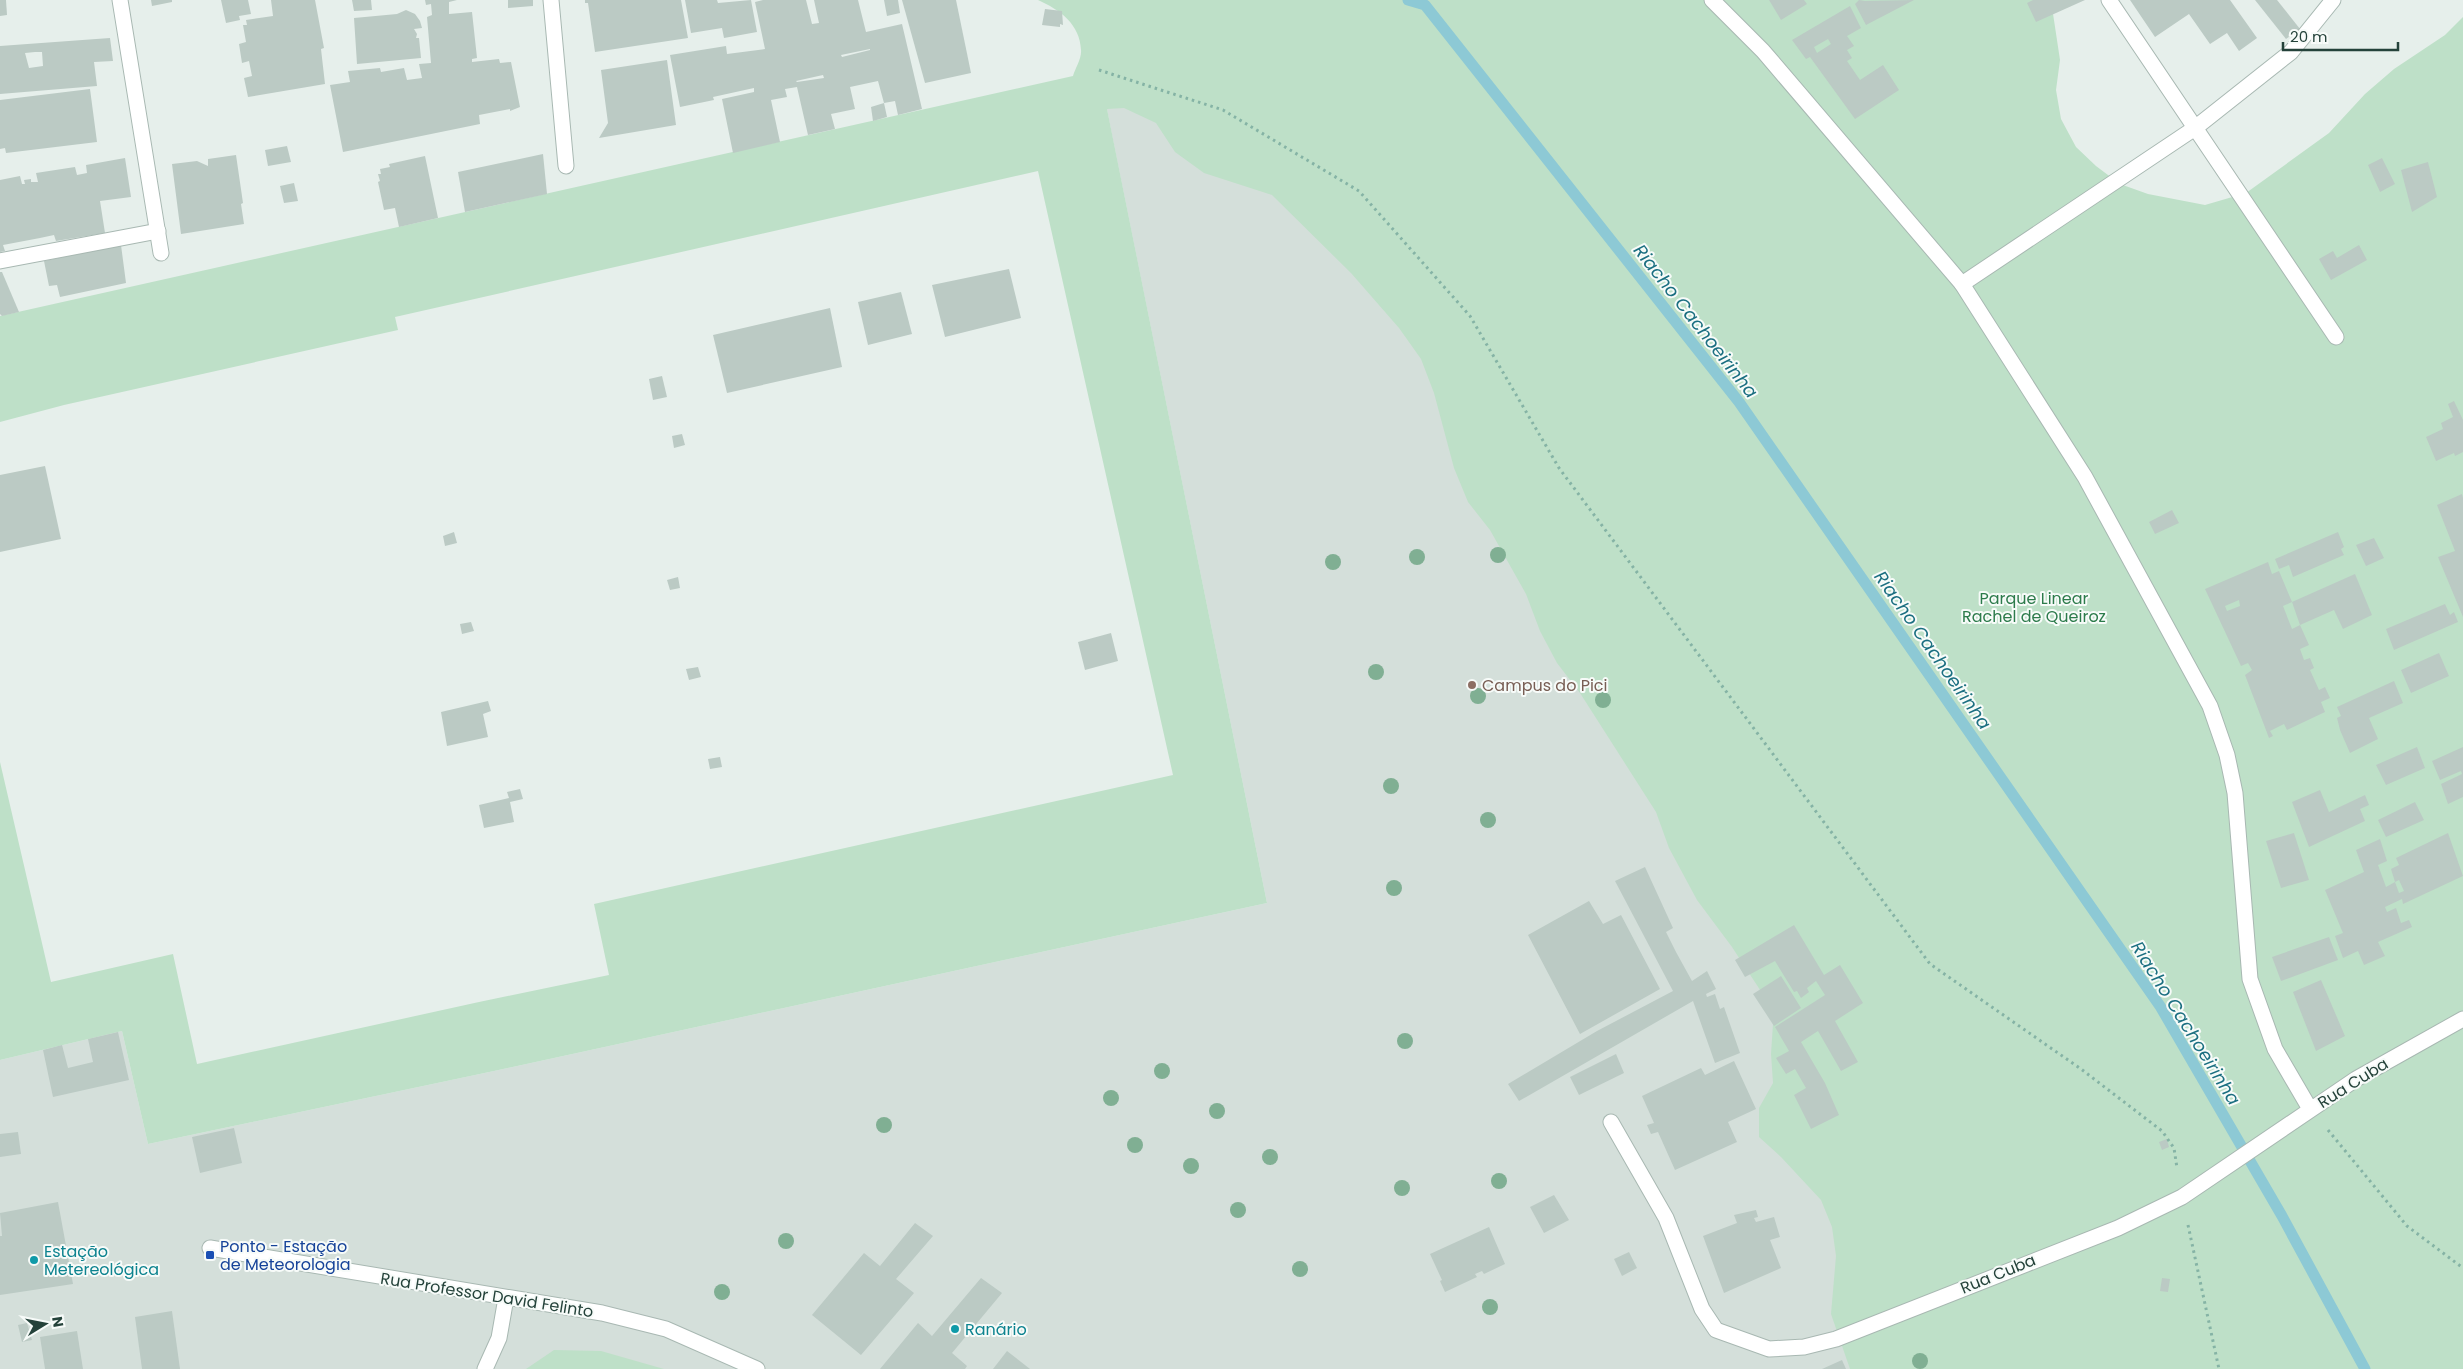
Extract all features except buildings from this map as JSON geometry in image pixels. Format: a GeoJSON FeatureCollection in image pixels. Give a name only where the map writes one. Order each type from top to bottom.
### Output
{"type":"FeatureCollection","features":[{"type":"Feature","properties":{"kind":"street"},"geometry":{"type":"LineString","coordinates":[[120,0],[161,253]]}},
{"type":"Feature","properties":{"kind":"street"},"geometry":{"type":"LineString","coordinates":[[551,0],[566,166]]}},
{"type":"Feature","properties":{"kind":"street"},"geometry":{"type":"LineString","coordinates":[[1712,0],[1763,51],[1962,284],[2085,477],[2210,706],[2227,755],[2234,793],[2250,979],[2275,1049],[2310,1109]]}},
{"type":"Feature","properties":{"kind":"street"},"geometry":{"type":"LineString","coordinates":[[2109,0],[2336,337]]}},
{"type":"Feature","properties":{"kind":"street"},"geometry":{"type":"LineString","coordinates":[[1962,284],[2196,128],[2291,52],[2333,0]]}},
{"type":"Feature","properties":{"kind":"street"},"geometry":{"type":"LineString","coordinates":[[0,261],[158,231]]}},
{"type":"Feature","properties":{"kind":"street","name":"Rua Cuba"},"geometry":{"type":"LineString","coordinates":[[1611,1122],[1666,1218],[1702,1309],[1716,1330],[1769,1349],[1804,1347],[1836,1339],[2118,1228],[2182,1197],[2356,1079],[2463,1019]]}},
{"type":"Feature","properties":{"kind":"street","name":"Rua Professor David Felinto"},"geometry":{"type":"LineString","coordinates":[[210,1248],[602,1313],[666,1329],[757,1369]]}},
{"type":"Feature","properties":{"kind":"street"},"geometry":{"type":"LineString","coordinates":[[485,1369],[499,1338],[506,1298]]}},
{"type":"Feature","properties":{"kind":"path"},"geometry":{"type":"LineString","coordinates":[[1099,70],[1223,110],[1359,190],[1470,316],[1559,468],[1930,964],[2081,1069],[2162,1131],[2174,1148],[2182,1197],[2218,1369]]}},
{"type":"Feature","properties":{"kind":"path"},"geometry":{"type":"LineString","coordinates":[[2310,1109],[2406,1226],[2463,1268]]}},
{"type":"Feature","properties":{"kind":"shaded area","name":"Campus do Pici"},"geometry":{"type":"Polygon","coordinates":[[[1099,70],[1223,110],[2463,1369],[0,1369],[0,1060],[122,1031],[148,1144],[1267,903],[1099,70]]]}},
{"type":"Feature","properties":{"kind":"green space","name":"Parque Linear Rachel de Queiroz"},"geometry":{"type":"Polygon","coordinates":[[[1038,0],[2046,0],[2052,7],[2060,60],[2056,90],[2061,119],[2076,147],[2096,166],[2120,184],[2148,194],[2205,205],[2246,193],[2329,133],[2365,94],[2394,69],[2445,35],[2463,17],[2463,1369],[1850,1369],[1831,1314],[1836,1256],[1832,1227],[1821,1200],[1781,1157],[1759,1137],[1759,1108],[1773,1083],[1771,1054],[1773,1024],[1764,996],[1732,947],[1697,900],[1669,848],[1656,812],[1580,693],[1557,663],[1540,631],[1526,594],[1490,530],[1468,502],[1454,468],[1434,393],[1421,359],[1399,328],[1351,273],[1272,195],[1204,173],[1175,152],[1156,123],[1124,108],[1107,109],[1267,903],[148,1144],[122,1031],[0,1060],[0,762],[51,982],[173,954],[197,1064],[609,975],[594,904],[1173,775],[1038,171],[395,317],[398,330],[64,405],[0,422],[0,316],[1073,76],[1081,53],[1077,33],[1073,25],[1061,13],[1038,0]]]}},
{"type":"Feature","properties":{"kind":"green space"},"geometry":{"type":"Polygon","coordinates":[[[554,1350],[601,1351],[664,1369],[526,1369],[554,1350]]]}},
{"type":"Feature","properties":{"kind":"waterway","name":"Riacho Cachoeirinha"},"geometry":{"type":"LineString","coordinates":[[1408,0],[1425,5],[1739,402],[2160,1006],[2282,1216],[2365,1369]]}},
{"type":"Feature","properties":{"kind":"place","name":"Campus do Pici"},"geometry":{"type":"Point","coordinates":[1472,685]}},
{"type":"Feature","properties":{"kind":"place","name":"Ponto - Estação de Meteorologia"},"geometry":{"type":"Point","coordinates":[210,1255]}},
{"type":"Feature","properties":{"kind":"place","name":"Estação Metereológica"},"geometry":{"type":"Point","coordinates":[34,1260]}},
{"type":"Feature","properties":{"kind":"place","name":"Ranário"},"geometry":{"type":"Point","coordinates":[955,1329]}}]}
